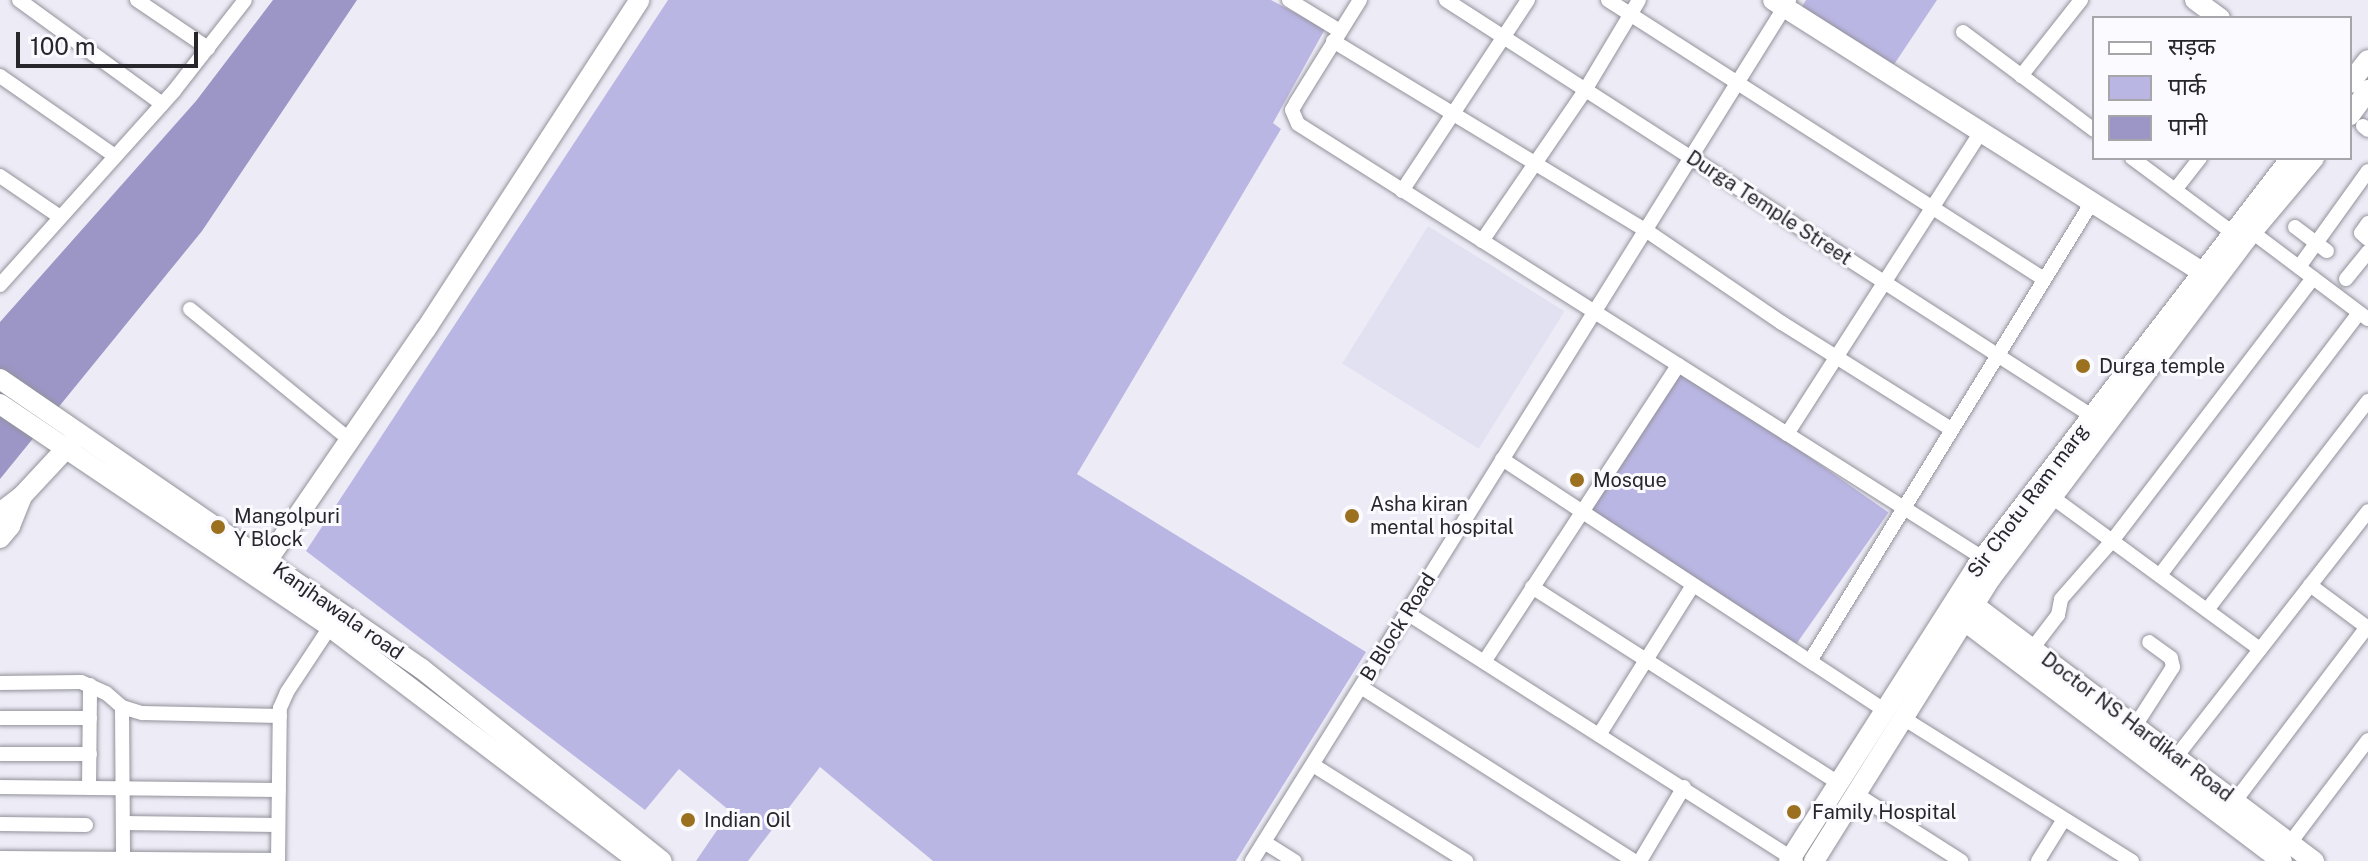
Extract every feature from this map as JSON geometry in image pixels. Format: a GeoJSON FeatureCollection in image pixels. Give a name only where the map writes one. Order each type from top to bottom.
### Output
{"type":"FeatureCollection","features":[{"type":"Feature","properties":{"kind":"street"},"geometry":{"type":"LineString","coordinates":[[19,0],[162,104]]}},
{"type":"Feature","properties":{"kind":"street"},"geometry":{"type":"LineString","coordinates":[[137,0],[208,48]]}},
{"type":"Feature","properties":{"kind":"street"},"geometry":{"type":"LineString","coordinates":[[0,285],[5,268],[60,217],[162,104],[245,0]]}},
{"type":"Feature","properties":{"kind":"street"},"geometry":{"type":"LineString","coordinates":[[261,569],[350,440],[640,0]]}},
{"type":"Feature","properties":{"kind":"street"},"geometry":{"type":"LineString","coordinates":[[1360,0],[1292,110],[1298,124],[1983,558]]}},
{"type":"Feature","properties":{"kind":"street","name":"Durga Temple Street"},"geometry":{"type":"LineString","coordinates":[[1446,0],[1584,92],[1692,158],[2092,416]]}},
{"type":"Feature","properties":{"kind":"street"},"geometry":{"type":"LineString","coordinates":[[1402,191],[1528,0]]}},
{"type":"Feature","properties":{"kind":"street"},"geometry":{"type":"LineString","coordinates":[[1608,0],[2044,279]]}},
{"type":"Feature","properties":{"kind":"street"},"geometry":{"type":"LineString","coordinates":[[1482,241],[1584,92],[1639,0]]}},
{"type":"Feature","properties":{"kind":"street"},"geometry":{"type":"LineString","coordinates":[[2021,76],[2081,0]]}},
{"type":"Feature","properties":{"kind":"street"},"geometry":{"type":"LineString","coordinates":[[1298,2],[1337,36],[1535,164],[1647,231],[1836,357],[1951,429]]}},
{"type":"Feature","properties":{"kind":"street"},"geometry":{"type":"LineString","coordinates":[[1782,2],[2202,272]]}},
{"type":"Feature","properties":{"kind":"street","name":"B Block Road"},"geometry":{"type":"LineString","coordinates":[[1252,861],[1647,231],[1782,2]]}},
{"type":"Feature","properties":{"kind":"street"},"geometry":{"type":"LineString","coordinates":[[2200,2],[2218,16]]}},
{"type":"Feature","properties":{"kind":"street"},"geometry":{"type":"LineString","coordinates":[[1963,32],[2092,129]]}},
{"type":"Feature","properties":{"kind":"street"},"geometry":{"type":"LineString","coordinates":[[2352,80],[2368,60]]}},
{"type":"Feature","properties":{"kind":"street"},"geometry":{"type":"LineString","coordinates":[[0,76],[115,156]]}},
{"type":"Feature","properties":{"kind":"street"},"geometry":{"type":"LineString","coordinates":[[2356,120],[2368,90]]}},
{"type":"Feature","properties":{"kind":"street"},"geometry":{"type":"LineString","coordinates":[[1787,434],[1981,132]]}},
{"type":"Feature","properties":{"kind":"street"},"geometry":{"type":"LineString","coordinates":[[2135,160],[2175,190],[2299,267],[2364,316],[2160,575]]}},
{"type":"Feature","properties":{"kind":"street"},"geometry":{"type":"LineString","coordinates":[[2175,190],[2198,160]]}},
{"type":"Feature","properties":{"kind":"street","name":"Sir Chotu Ram marg"},"geometry":{"type":"LineString","coordinates":[[1792,860],[1848,788],[1962,607],[2052,497],[2242,232],[2290,160]]}},
{"type":"Feature","properties":{"kind":"street","name":"Sir Chotu Ram marg"},"geometry":{"type":"LineString","coordinates":[[1962,607],[1983,558],[2202,272],[2312,160]]}},
{"type":"Feature","properties":{"kind":"street"},"geometry":{"type":"LineString","coordinates":[[2299,267],[2321,247],[2368,171]]}},
{"type":"Feature","properties":{"kind":"street"},"geometry":{"type":"LineString","coordinates":[[0,176],[60,217]]}},
{"type":"Feature","properties":{"kind":"street"},"geometry":{"type":"LineString","coordinates":[[1810,661],[2092,202]]}},
{"type":"Feature","properties":{"kind":"street"},"geometry":{"type":"LineString","coordinates":[[2368,223],[2361,233],[2368,239]]}},
{"type":"Feature","properties":{"kind":"street"},"geometry":{"type":"LineString","coordinates":[[2295,227],[2321,247]]}},
{"type":"Feature","properties":{"kind":"street"},"geometry":{"type":"LineString","coordinates":[[2346,279],[2368,252]]}},
{"type":"Feature","properties":{"kind":"street"},"geometry":{"type":"LineString","coordinates":[[2032,649],[2058,615],[2061,599],[2112,541],[2313,278]]}},
{"type":"Feature","properties":{"kind":"street"},"geometry":{"type":"LineString","coordinates":[[190,309],[350,440]]}},
{"type":"Feature","properties":{"kind":"street"},"geometry":{"type":"LineString","coordinates":[[1484,662],[1678,365]]}},
{"type":"Feature","properties":{"kind":"street","name":"Kanjhawala road"},"geometry":{"type":"LineString","coordinates":[[0,379],[74,441],[261,569],[422,669],[630,848]]}},
{"type":"Feature","properties":{"kind":"street"},"geometry":{"type":"LineString","coordinates":[[2207,610],[2368,401]]}},
{"type":"Feature","properties":{"kind":"street","name":"Kanjhawala road"},"geometry":{"type":"LineString","coordinates":[[0,404],[50,424]]}},
{"type":"Feature","properties":{"kind":"street"},"geometry":{"type":"LineString","coordinates":[[0,513],[22,496],[74,441]]}},
{"type":"Feature","properties":{"kind":"street"},"geometry":{"type":"LineString","coordinates":[[1502,459],[1894,715],[2132,861]]}},
{"type":"Feature","properties":{"kind":"street"},"geometry":{"type":"LineString","coordinates":[[0,538],[10,526],[22,496]]}},
{"type":"Feature","properties":{"kind":"street"},"geometry":{"type":"LineString","coordinates":[[2052,497],[2260,649]]}},
{"type":"Feature","properties":{"kind":"street"},"geometry":{"type":"LineString","coordinates":[[2176,757],[2368,511]]}},
{"type":"Feature","properties":{"kind":"street"},"geometry":{"type":"LineString","coordinates":[[2355,528],[2368,538]]}},
{"type":"Feature","properties":{"kind":"street","name":"Kanjhawala road"},"geometry":{"type":"LineString","coordinates":[[261,569],[330,627],[630,848],[662,861]]}},
{"type":"Feature","properties":{"kind":"street"},"geometry":{"type":"LineString","coordinates":[[1599,735],[1693,585]]}},
{"type":"Feature","properties":{"kind":"street"},"geometry":{"type":"LineString","coordinates":[[2235,801],[2367,627],[2310,585]]}},
{"type":"Feature","properties":{"kind":"street"},"geometry":{"type":"LineString","coordinates":[[1532,587],[1961,861]]}},
{"type":"Feature","properties":{"kind":"street","name":"Doctor NS Hardikar Road"},"geometry":{"type":"LineString","coordinates":[[1962,607],[2032,649],[2235,801],[2278,854]]}},
{"type":"Feature","properties":{"kind":"street","name":"Doctor NS Hardikar Road"},"geometry":{"type":"LineString","coordinates":[[1962,607],[2278,854],[2314,861]]}},
{"type":"Feature","properties":{"kind":"street"},"geometry":{"type":"LineString","coordinates":[[1407,613],[1684,787],[1792,860]]}},
{"type":"Feature","properties":{"kind":"street"},"geometry":{"type":"LineString","coordinates":[[0,858],[278,860],[280,716],[287,692],[330,627]]}},
{"type":"Feature","properties":{"kind":"street"},"geometry":{"type":"LineString","coordinates":[[2135,726],[2173,667],[2171,658],[2149,642]]}},
{"type":"Feature","properties":{"kind":"street"},"geometry":{"type":"LineString","coordinates":[[0,683],[81,682],[122,707],[142,713],[280,716]]}},
{"type":"Feature","properties":{"kind":"street"},"geometry":{"type":"LineString","coordinates":[[89,788],[90,685]]}},
{"type":"Feature","properties":{"kind":"street"},"geometry":{"type":"LineString","coordinates":[[1361,687],[1634,861]]}},
{"type":"Feature","properties":{"kind":"street"},"geometry":{"type":"LineString","coordinates":[[122,707],[123,859]]}},
{"type":"Feature","properties":{"kind":"street"},"geometry":{"type":"LineString","coordinates":[[0,718],[90,718]]}},
{"type":"Feature","properties":{"kind":"street"},"geometry":{"type":"LineString","coordinates":[[2278,854],[2368,740]]}},
{"type":"Feature","properties":{"kind":"street"},"geometry":{"type":"LineString","coordinates":[[0,754],[90,754]]}},
{"type":"Feature","properties":{"kind":"street"},"geometry":{"type":"LineString","coordinates":[[1313,765],[1466,861]]}},
{"type":"Feature","properties":{"kind":"street"},"geometry":{"type":"LineString","coordinates":[[0,787],[279,790]]}},
{"type":"Feature","properties":{"kind":"street"},"geometry":{"type":"LineString","coordinates":[[1640,861],[1684,787]]}},
{"type":"Feature","properties":{"kind":"street","name":"Sir Chotu Ram marg"},"geometry":{"type":"LineString","coordinates":[[1814,861],[1848,788]]}},
{"type":"Feature","properties":{"kind":"street"},"geometry":{"type":"LineString","coordinates":[[2038,861],[2064,819]]}},
{"type":"Feature","properties":{"kind":"street"},"geometry":{"type":"LineString","coordinates":[[123,823],[278,825]]}},
{"type":"Feature","properties":{"kind":"street"},"geometry":{"type":"LineString","coordinates":[[0,824],[86,825]]}},
{"type":"Feature","properties":{"kind":"street"},"geometry":{"type":"LineString","coordinates":[[1264,842],[1294,861]]}},
{"type":"Feature","properties":{"kind":"shaded area"},"geometry":{"type":"Polygon","coordinates":[[[1428,226],[1565,311],[1479,449],[1342,363],[1428,226]]]}},
{"type":"Feature","properties":{"kind":"green space"},"geometry":{"type":"Polygon","coordinates":[[[668,0],[1271,0],[1325,29],[1273,123],[1281,129],[1077,474],[1366,652],[1236,861],[933,861],[820,767],[748,861],[696,861],[730,811],[679,769],[645,810],[306,551],[668,0]]]}},
{"type":"Feature","properties":{"kind":"green space"},"geometry":{"type":"Polygon","coordinates":[[[1806,0],[1937,0],[1891,69],[1800,10],[1806,0]]]}},
{"type":"Feature","properties":{"kind":"green space"},"geometry":{"type":"Polygon","coordinates":[[[1678,365],[1889,512],[1788,657],[1577,509],[1678,365]]]}},
{"type":"Feature","properties":{"kind":"water"},"geometry":{"type":"Polygon","coordinates":[[[273,0],[357,0],[202,231],[0,479],[0,322],[196,101],[273,0]]]}},
{"type":"Feature","properties":{"kind":"place","name":"Durga temple"},"geometry":{"type":"Point","coordinates":[2083,366]}},
{"type":"Feature","properties":{"kind":"place","name":"Mosque"},"geometry":{"type":"Point","coordinates":[1577,480]}},
{"type":"Feature","properties":{"kind":"place","name":"Asha kiran mental hospital"},"geometry":{"type":"Point","coordinates":[1352,516]}},
{"type":"Feature","properties":{"kind":"place","name":"Mangolpuri Y Block"},"geometry":{"type":"Point","coordinates":[218,527]}},
{"type":"Feature","properties":{"kind":"place","name":"Family Hospital"},"geometry":{"type":"Point","coordinates":[1794,812]}},
{"type":"Feature","properties":{"kind":"place","name":"Indian Oil"},"geometry":{"type":"Point","coordinates":[688,820]}}]}
